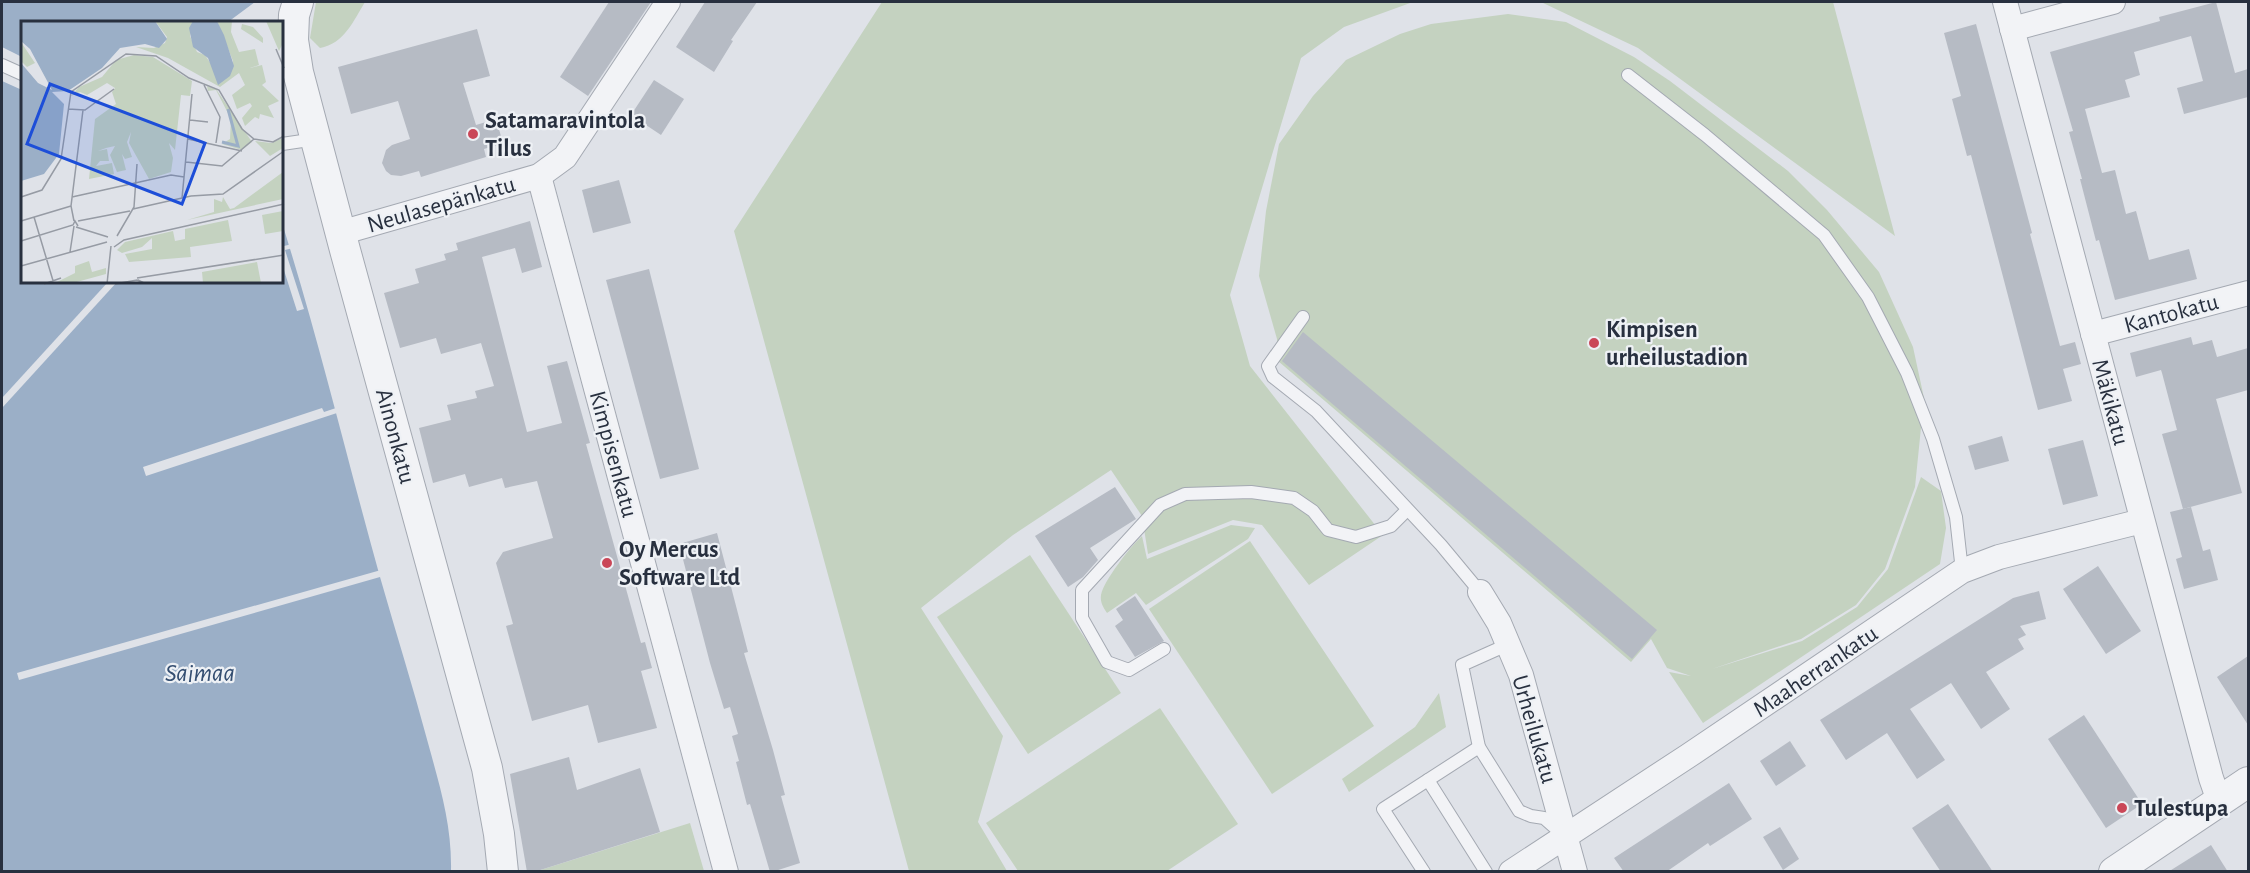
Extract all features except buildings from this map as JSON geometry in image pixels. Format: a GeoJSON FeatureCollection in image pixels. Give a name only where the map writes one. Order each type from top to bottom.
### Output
{"type":"FeatureCollection","features":[{"type":"Feature","properties":{"kind":"street","name":"Ainonkatu"},"geometry":{"type":"LineString","coordinates":[[298,2],[294,15],[293,40],[298,72],[487,768],[499,834],[502,872]]}},
{"type":"Feature","properties":{"kind":"street","name":"Neulasepänkatu"},"geometry":{"type":"LineString","coordinates":[[340,233],[539,176],[565,157],[668,2]]}},
{"type":"Feature","properties":{"kind":"street","name":"Mäkikatu"},"geometry":{"type":"LineString","coordinates":[[2005,2],[2211,778],[2231,793]]}},
{"type":"Feature","properties":{"kind":"street"},"geometry":{"type":"LineString","coordinates":[[2012,29],[2113,2]]}},
{"type":"Feature","properties":{"kind":"street","name":"Kimpisenkatu"},"geometry":{"type":"LineString","coordinates":[[539,176],[726,872]]}},
{"type":"Feature","properties":{"kind":"street","name":"Kantokatu"},"geometry":{"type":"LineString","coordinates":[[2093,334],[2248,293]]}},
{"type":"Feature","properties":{"kind":"street","name":"Maaherrankatu"},"geometry":{"type":"LineString","coordinates":[[1510,872],[1962,572],[1999,558],[2142,521]]}},
{"type":"Feature","properties":{"kind":"street","name":"Urheilukatu"},"geometry":{"type":"LineString","coordinates":[[1480,592],[1509,644],[1521,675],[1575,872]]}},
{"type":"Feature","properties":{"kind":"street"},"geometry":{"type":"LineString","coordinates":[[2114,872],[2231,793]]}},
{"type":"Feature","properties":{"kind":"lane"},"geometry":{"type":"LineString","coordinates":[[2,65],[21,74]]}},
{"type":"Feature","properties":{"kind":"lane"},"geometry":{"type":"LineString","coordinates":[[1628,75],[1705,135],[1824,235],[1868,297],[1907,373],[1933,439],[1956,518],[1962,572]]}},
{"type":"Feature","properties":{"kind":"lane"},"geometry":{"type":"LineString","coordinates":[[284,144],[316,139]]}},
{"type":"Feature","properties":{"kind":"lane"},"geometry":{"type":"LineString","coordinates":[[1303,317],[1268,366],[1273,377],[1316,411],[1441,545],[1480,592]]}},
{"type":"Feature","properties":{"kind":"lane"},"geometry":{"type":"LineString","coordinates":[[1164,649],[1129,669],[1107,662],[1082,618],[1082,590],[1160,505],[1185,494],[1251,492],[1294,498],[1313,512],[1328,530],[1356,537],[1391,526],[1407,510]]}},
{"type":"Feature","properties":{"kind":"lane"},"geometry":{"type":"LineString","coordinates":[[1509,644],[1462,665],[1479,747],[1519,812],[1544,818],[1565,836]]}},
{"type":"Feature","properties":{"kind":"lane"},"geometry":{"type":"LineString","coordinates":[[1424,872],[1383,809],[1479,747]]}},
{"type":"Feature","properties":{"kind":"lane"},"geometry":{"type":"LineString","coordinates":[[1428,780],[1486,872]]}},
{"type":"Feature","properties":{"kind":"green space"},"geometry":{"type":"Polygon","coordinates":[[[316,2],[365,2],[342,36],[336,42],[320,48],[310,38],[316,2]]]}},
{"type":"Feature","properties":{"kind":"green space"},"geometry":{"type":"Polygon","coordinates":[[[882,2],[1413,2],[1344,27],[1301,58],[1230,295],[1250,366],[1383,535],[1309,585],[1262,525],[1233,520],[1148,554],[1142,516],[1111,470],[1013,535],[921,608],[1003,736],[978,822],[1007,871],[909,871],[734,231],[882,2]]]}},
{"type":"Feature","properties":{"kind":"green space"},"geometry":{"type":"Polygon","coordinates":[[[1541,2],[1833,2],[1895,236],[1638,48],[1541,2]]]}},
{"type":"Feature","properties":{"kind":"green space","name":"Kimpisen urheilustadion"},"geometry":{"type":"Polygon","coordinates":[[[1508,14],[1566,22],[1634,57],[1670,81],[1788,171],[1827,210],[1879,272],[1913,347],[1924,398],[1915,487],[1885,569],[1856,605],[1801,639],[1712,669],[1802,641],[1857,607],[1888,569],[1921,477],[1941,491],[1946,528],[1940,564],[1703,723],[1669,672],[1691,676],[1667,668],[1651,639],[1631,662],[1278,361],[1277,339],[1259,276],[1266,211],[1279,144],[1313,96],[1346,60],[1400,34],[1431,24],[1508,14]]]}},
{"type":"Feature","properties":{"kind":"green space"},"geometry":{"type":"Polygon","coordinates":[[[1231,525],[1255,528],[1248,539],[1146,605],[1136,593],[1107,613],[1101,600],[1103,589],[1118,564],[1142,536],[1147,559],[1231,525]]]}},
{"type":"Feature","properties":{"kind":"green space"},"geometry":{"type":"Polygon","coordinates":[[[1250,541],[1374,726],[1272,794],[1149,609],[1250,541]]]}},
{"type":"Feature","properties":{"kind":"green space"},"geometry":{"type":"Polygon","coordinates":[[[1030,555],[1121,693],[1028,754],[937,617],[1030,555]]]}},
{"type":"Feature","properties":{"kind":"green space"},"geometry":{"type":"Polygon","coordinates":[[[1439,693],[1446,727],[1349,792],[1342,779],[1415,727],[1439,693]]]}},
{"type":"Feature","properties":{"kind":"green space"},"geometry":{"type":"Polygon","coordinates":[[[1160,708],[1238,824],[1167,871],[1018,871],[986,823],[1160,708]]]}},
{"type":"Feature","properties":{"kind":"green space"},"geometry":{"type":"Polygon","coordinates":[[[690,823],[704,871],[534,872],[690,823]]]}},
{"type":"Feature","properties":{"kind":"water"},"geometry":{"type":"Polygon","coordinates":[[[2,2],[255,2],[229,21],[21,21],[21,56],[2,47],[2,2]]]}},
{"type":"Feature","properties":{"kind":"water","name":"Saimaa"},"geometry":{"type":"Polygon","coordinates":[[[2,81],[21,90],[21,284],[284,284],[284,230],[437,775],[450,838],[451,871],[2,871],[2,81]]]}},
{"type":"Feature","properties":{"kind":"pier"},"geometry":{"type":"Polygon","coordinates":[[[292,244],[293,248],[285,250],[304,309],[297,311],[284,270],[284,246],[292,244]]]}},
{"type":"Feature","properties":{"kind":"pier"},"geometry":{"type":"Polygon","coordinates":[[[106,284],[115,284],[2,408],[2,398],[106,284]]]}},
{"type":"Feature","properties":{"kind":"pier"},"geometry":{"type":"Polygon","coordinates":[[[339,407],[340,412],[146,476],[143,467],[322,408],[324,412],[339,407]]]}},
{"type":"Feature","properties":{"kind":"pier"},"geometry":{"type":"Polygon","coordinates":[[[381,570],[383,576],[380,577],[19,680],[17,673],[381,570]]]}},
{"type":"Feature","properties":{"kind":"place","name":"Satamaravintola Tilus"},"geometry":{"type":"Point","coordinates":[473,134]}},
{"type":"Feature","properties":{"kind":"place","name":"Kimpisen urheilustadion"},"geometry":{"type":"Point","coordinates":[1594,343]}},
{"type":"Feature","properties":{"kind":"place","name":"Oy Mercus Software Ltd"},"geometry":{"type":"Point","coordinates":[607,563]}},
{"type":"Feature","properties":{"kind":"place","name":"Tulestupa"},"geometry":{"type":"Point","coordinates":[2122,808]}}]}
